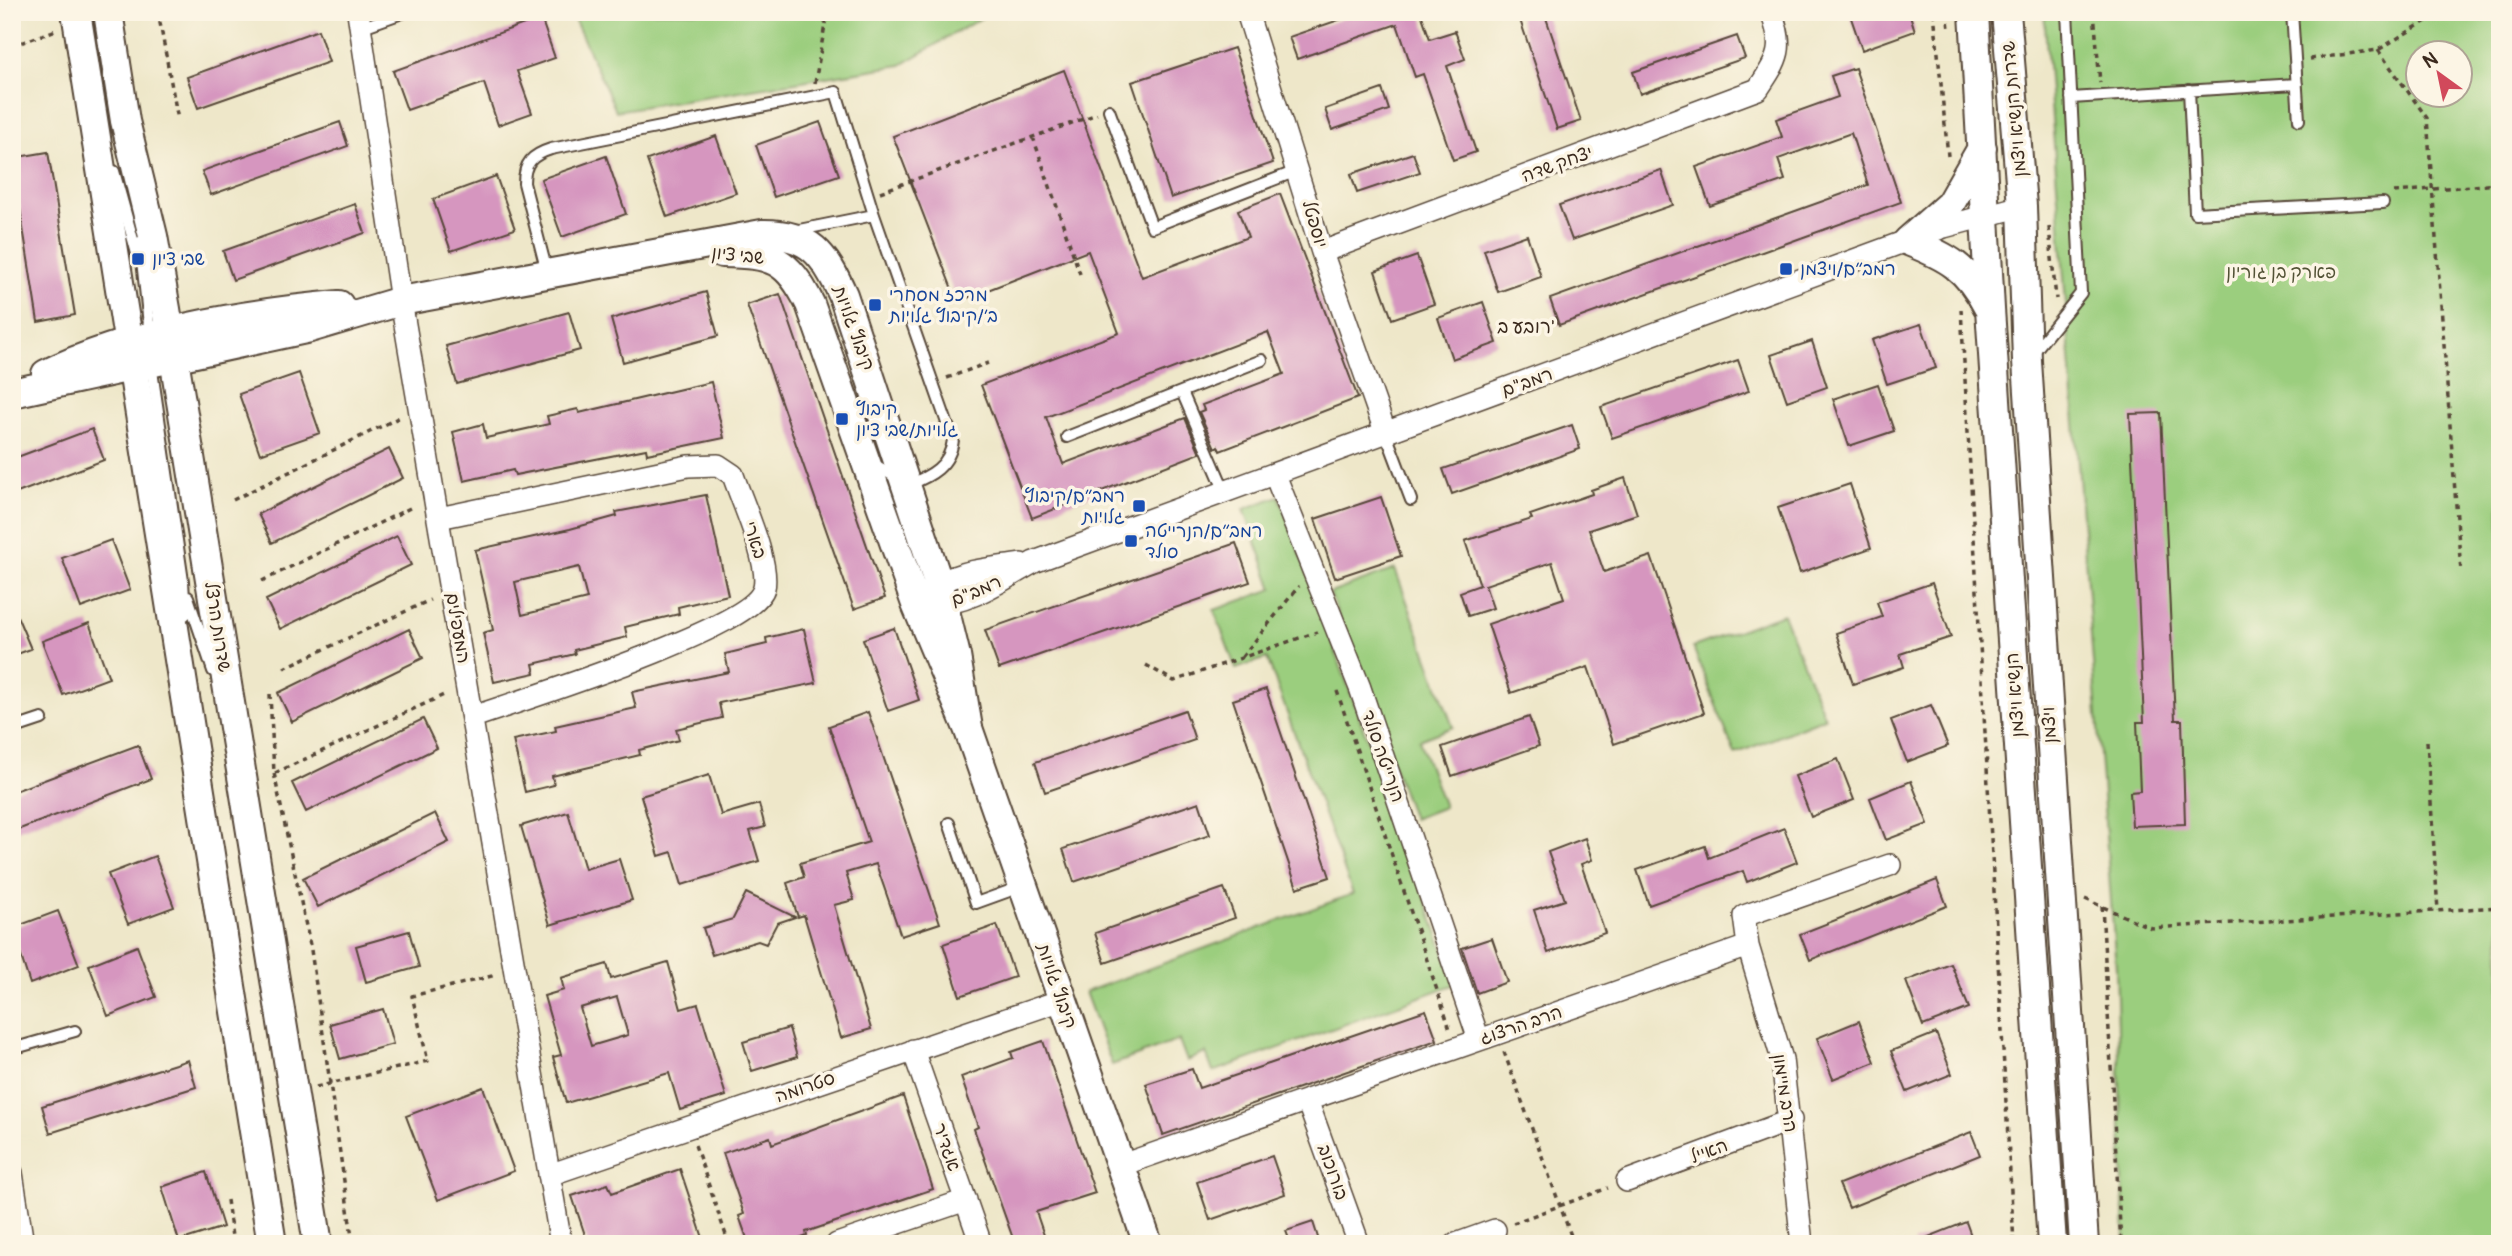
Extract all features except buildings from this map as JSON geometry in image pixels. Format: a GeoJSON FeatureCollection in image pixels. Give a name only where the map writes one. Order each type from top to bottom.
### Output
{"type":"FeatureCollection","features":[{"type":"Feature","properties":{"kind":"street","name":"שדרות הרצל"},"geometry":{"type":"LineString","coordinates":[[108,12],[125,121],[153,236],[151,350],[192,750],[272,1244]]}},
{"type":"Feature","properties":{"kind":"street","name":"יוספטל"},"geometry":{"type":"LineString","coordinates":[[1247,12],[1299,170],[1322,251],[1386,434]]}},
{"type":"Feature","properties":{"kind":"street","name":"יצחק שדה"},"geometry":{"type":"LineString","coordinates":[[1322,251],[1758,89],[1778,60],[1779,35],[1771,12]]}},
{"type":"Feature","properties":{"kind":"street","name":"שדרות הנשיא ויצמן"},"geometry":{"type":"LineString","coordinates":[[1973,12],[1983,147]]}},
{"type":"Feature","properties":{"kind":"street","name":"שדרות הנשיא ויצמן"},"geometry":{"type":"LineString","coordinates":[[2006,12],[2022,206]]}},
{"type":"Feature","properties":{"kind":"street","name":"שדרות הרצל"},"geometry":{"type":"LineString","coordinates":[[77,17],[85,68],[151,350],[237,744],[318,1244]]}},
{"type":"Feature","properties":{"kind":"street","name":"המעפילים"},"geometry":{"type":"LineString","coordinates":[[359,20],[401,301],[561,1244]]}},
{"type":"Feature","properties":{"kind":"street"},"geometry":{"type":"LineString","coordinates":[[1983,147],[1950,204],[1908,241],[1945,256],[1964,270],[1976,284],[1990,309]]}},
{"type":"Feature","properties":{"kind":"street","name":"הנשיא ויצמן"},"geometry":{"type":"LineString","coordinates":[[1983,147],[1990,309],[2052,1244]]}},
{"type":"Feature","properties":{"kind":"street","name":"רמב\"ם"},"geometry":{"type":"LineString","coordinates":[[916,604],[941,593],[998,583],[1034,562],[1226,494],[1908,241],[2022,206]]}},
{"type":"Feature","properties":{"kind":"street","name":"ויצמן"},"geometry":{"type":"LineString","coordinates":[[2022,206],[2027,361],[2084,1244]]}},
{"type":"Feature","properties":{"kind":"street","name":"שבי ציון"},"geometry":{"type":"LineString","coordinates":[[12,393],[151,350],[310,328],[401,301],[762,234],[784,234]]}},
{"type":"Feature","properties":{"kind":"street","name":"קיבוץ גלויות"},"geometry":{"type":"LineString","coordinates":[[784,234],[815,249],[835,278],[908,485],[941,593],[968,728]]}},
{"type":"Feature","properties":{"kind":"street","name":"שבי ציון"},"geometry":{"type":"LineString","coordinates":[[680,251],[767,256],[791,272]]}},
{"type":"Feature","properties":{"kind":"street","name":"קיבוץ גלויות"},"geometry":{"type":"LineString","coordinates":[[791,272],[810,304],[916,604],[968,728],[1147,1244]]}},
{"type":"Feature","properties":{"kind":"street","name":"בארי"},"geometry":{"type":"LineString","coordinates":[[439,518],[688,466],[718,466],[733,475],[766,574],[763,591],[750,605],[731,618],[671,647],[473,717]]}},
{"type":"Feature","properties":{"kind":"street","name":"הנרייטה סולד"},"geometry":{"type":"LineString","coordinates":[[1275,475],[1313,569],[1326,628],[1360,688],[1488,1037]]}},
{"type":"Feature","properties":{"kind":"street"},"geometry":{"type":"LineString","coordinates":[[1748,946],[1744,916],[1890,865]]}},
{"type":"Feature","properties":{"kind":"street","name":"הרב הרצוג"},"geometry":{"type":"LineString","coordinates":[[1119,1166],[1748,946]]}},
{"type":"Feature","properties":{"kind":"street","name":"הרב מיימון"},"geometry":{"type":"LineString","coordinates":[[1748,946],[1782,1059],[1791,1120],[1802,1244]]}},
{"type":"Feature","properties":{"kind":"street","name":"סטרומה"},"geometry":{"type":"LineString","coordinates":[[548,1175],[1062,1000]]}},
{"type":"Feature","properties":{"kind":"street","name":"אגדיר"},"geometry":{"type":"LineString","coordinates":[[913,1050],[981,1244]]}},
{"type":"Feature","properties":{"kind":"street","name":"בורוכוב"},"geometry":{"type":"LineString","coordinates":[[1307,1100],[1359,1244]]}},
{"type":"Feature","properties":{"kind":"street","name":"האייל"},"geometry":{"type":"LineString","coordinates":[[1627,1181],[1791,1120]]}},
{"type":"Feature","properties":{"kind":"street"},"geometry":{"type":"LineString","coordinates":[[12,1173],[23,1244]]}},
{"type":"Feature","properties":{"kind":"street"},"geometry":{"type":"LineString","coordinates":[[837,1244],[966,1200]]}},
{"type":"Feature","properties":{"kind":"street"},"geometry":{"type":"LineString","coordinates":[[1456,1244],[1494,1230]]}},
{"type":"Feature","properties":{"kind":"lane"},"geometry":{"type":"LineString","coordinates":[[359,20],[405,12]]}},
{"type":"Feature","properties":{"kind":"lane"},"geometry":{"type":"LineString","coordinates":[[2027,361],[2081,293],[2067,12]]}},
{"type":"Feature","properties":{"kind":"lane"},"geometry":{"type":"LineString","coordinates":[[2292,12],[2300,120]]}},
{"type":"Feature","properties":{"kind":"lane"},"geometry":{"type":"LineString","coordinates":[[85,68],[146,285]]}},
{"type":"Feature","properties":{"kind":"lane"},"geometry":{"type":"LineString","coordinates":[[2071,98],[2297,84]]}},
{"type":"Feature","properties":{"kind":"lane"},"geometry":{"type":"LineString","coordinates":[[2189,90],[2195,214],[2383,198]]}},
{"type":"Feature","properties":{"kind":"lane"},"geometry":{"type":"LineString","coordinates":[[547,273],[524,183],[525,168],[534,156],[551,149],[836,92],[874,215],[951,429],[952,451],[940,468],[908,485],[881,471],[864,456]]}},
{"type":"Feature","properties":{"kind":"lane"},"geometry":{"type":"LineString","coordinates":[[1108,110],[1152,228],[1299,170]]}},
{"type":"Feature","properties":{"kind":"lane"},"geometry":{"type":"LineString","coordinates":[[125,121],[146,285],[151,350],[183,581],[192,750]]}},
{"type":"Feature","properties":{"kind":"lane"},"geometry":{"type":"LineString","coordinates":[[784,234],[874,215]]}},
{"type":"Feature","properties":{"kind":"lane"},"geometry":{"type":"LineString","coordinates":[[1067,437],[1262,360]]}},
{"type":"Feature","properties":{"kind":"lane"},"geometry":{"type":"LineString","coordinates":[[1182,392],[1226,494]]}},
{"type":"Feature","properties":{"kind":"lane"},"geometry":{"type":"LineString","coordinates":[[1386,434],[1411,500]]}},
{"type":"Feature","properties":{"kind":"lane"},"geometry":{"type":"LineString","coordinates":[[183,581],[237,744]]}},
{"type":"Feature","properties":{"kind":"lane"},"geometry":{"type":"LineString","coordinates":[[12,729],[42,719]]}},
{"type":"Feature","properties":{"kind":"lane"},"geometry":{"type":"LineString","coordinates":[[949,823],[976,903],[1023,886]]}},
{"type":"Feature","properties":{"kind":"lane"},"geometry":{"type":"LineString","coordinates":[[12,1049],[75,1031]]}},
{"type":"Feature","properties":{"kind":"path"},"geometry":{"type":"LineString","coordinates":[[159,12],[178,120]]}},
{"type":"Feature","properties":{"kind":"path"},"geometry":{"type":"LineString","coordinates":[[1934,12],[1948,158],[1951,167],[1964,184]]}},
{"type":"Feature","properties":{"kind":"path"},"geometry":{"type":"LineString","coordinates":[[2094,12],[2102,96]]}},
{"type":"Feature","properties":{"kind":"path"},"geometry":{"type":"LineString","coordinates":[[2295,61],[2378,50],[2441,12]]}},
{"type":"Feature","properties":{"kind":"path"},"geometry":{"type":"LineString","coordinates":[[12,46],[77,17]]}},
{"type":"Feature","properties":{"kind":"path"},"geometry":{"type":"LineString","coordinates":[[812,96],[826,19]]}},
{"type":"Feature","properties":{"kind":"path"},"geometry":{"type":"LineString","coordinates":[[2378,50],[2427,118],[2461,572]]}},
{"type":"Feature","properties":{"kind":"path"},"geometry":{"type":"LineString","coordinates":[[868,197],[1108,110]]}},
{"type":"Feature","properties":{"kind":"path"},"geometry":{"type":"LineString","coordinates":[[1033,137],[1080,274]]}},
{"type":"Feature","properties":{"kind":"path"},"geometry":{"type":"LineString","coordinates":[[2383,198],[2432,189],[2500,184]]}},
{"type":"Feature","properties":{"kind":"path"},"geometry":{"type":"LineString","coordinates":[[1964,270],[1960,323],[2014,1244]]}},
{"type":"Feature","properties":{"kind":"path"},"geometry":{"type":"LineString","coordinates":[[934,383],[988,363]]}},
{"type":"Feature","properties":{"kind":"path"},"geometry":{"type":"LineString","coordinates":[[233,500],[419,408]]}},
{"type":"Feature","properties":{"kind":"path"},"geometry":{"type":"LineString","coordinates":[[262,581],[435,496]]}},
{"type":"Feature","properties":{"kind":"path"},"geometry":{"type":"LineString","coordinates":[[1240,658],[1313,569]]}},
{"type":"Feature","properties":{"kind":"path"},"geometry":{"type":"LineString","coordinates":[[284,668],[451,590]]}},
{"type":"Feature","properties":{"kind":"path"},"geometry":{"type":"LineString","coordinates":[[1321,645],[1326,628]]}},
{"type":"Feature","properties":{"kind":"path"},"geometry":{"type":"LineString","coordinates":[[1146,665],[1174,681],[1326,628]]}},
{"type":"Feature","properties":{"kind":"path"},"geometry":{"type":"LineString","coordinates":[[274,773],[467,684]]}},
{"type":"Feature","properties":{"kind":"path"},"geometry":{"type":"LineString","coordinates":[[1335,684],[1457,1048]]}},
{"type":"Feature","properties":{"kind":"path"},"geometry":{"type":"LineString","coordinates":[[271,694],[274,773],[311,950],[353,1244]]}},
{"type":"Feature","properties":{"kind":"path"},"geometry":{"type":"LineString","coordinates":[[2427,741],[2438,911]]}},
{"type":"Feature","properties":{"kind":"path"},"geometry":{"type":"LineString","coordinates":[[2059,887],[2151,928],[2500,907]]}},
{"type":"Feature","properties":{"kind":"path"},"geometry":{"type":"LineString","coordinates":[[2102,906],[2121,1244]]}},
{"type":"Feature","properties":{"kind":"path"},"geometry":{"type":"LineString","coordinates":[[293,1093],[428,1061],[412,996],[515,970]]}},
{"type":"Feature","properties":{"kind":"path"},"geometry":{"type":"LineString","coordinates":[[1488,1037],[1574,1244]]}},
{"type":"Feature","properties":{"kind":"path"},"geometry":{"type":"LineString","coordinates":[[688,1126],[729,1244]]}},
{"type":"Feature","properties":{"kind":"path"},"geometry":{"type":"LineString","coordinates":[[1494,1230],[1627,1181]]}},
{"type":"Feature","properties":{"kind":"path"},"geometry":{"type":"LineString","coordinates":[[227,1200],[233,1244]]}},
{"type":"Feature","properties":{"kind":"green space"},"geometry":{"type":"Polygon","coordinates":[[[571,12],[991,12],[901,65],[616,111],[571,12]]]}},
{"type":"Feature","properties":{"kind":"green space","name":"פארק בן גוריון"},"geometry":{"type":"Polygon","coordinates":[[[2044,12],[2500,12],[2500,1244],[2125,1244],[2116,968],[2044,12]]]}},
{"type":"Feature","properties":{"kind":"green space"},"geometry":{"type":"Polygon","coordinates":[[[1279,496],[1456,984],[1213,1072],[1206,1053],[1187,1061],[1179,1040],[1112,1065],[1085,992],[1353,894],[1267,658],[1236,669],[1214,610],[1273,589],[1244,509],[1279,496]]]}},
{"type":"Feature","properties":{"kind":"green space"},"geometry":{"type":"Polygon","coordinates":[[[1395,569],[1453,727],[1419,740],[1444,807],[1413,819],[1330,593],[1395,569]]]}},
{"type":"Feature","properties":{"kind":"green space"},"geometry":{"type":"Polygon","coordinates":[[[1783,614],[1825,718],[1735,754],[1693,647],[1783,614]]]}},
{"type":"Feature","properties":{"kind":"place","name":"שבי ציון"},"geometry":{"type":"Point","coordinates":[138,259]}},
{"type":"Feature","properties":{"kind":"place","name":"רמב״ם/ויצמן"},"geometry":{"type":"Point","coordinates":[1786,269]}},
{"type":"Feature","properties":{"kind":"place","name":"מרכז מסחרי ב׳/קיבוץ גלויות"},"geometry":{"type":"Point","coordinates":[875,305]}},
{"type":"Feature","properties":{"kind":"place","name":"קיבוץ גלויות/שבי ציון"},"geometry":{"type":"Point","coordinates":[842,419]}},
{"type":"Feature","properties":{"kind":"place","name":"רמב״ם/קיבוץ גלויות"},"geometry":{"type":"Point","coordinates":[1139,506]}},
{"type":"Feature","properties":{"kind":"place","name":"רמב״ם/הנרייטה סולד"},"geometry":{"type":"Point","coordinates":[1131,541]}},
{"type":"Feature","properties":{"kind":"district","name":"רובע ב'"},"geometry":{"type":"Point","coordinates":[1526,326]}}]}
